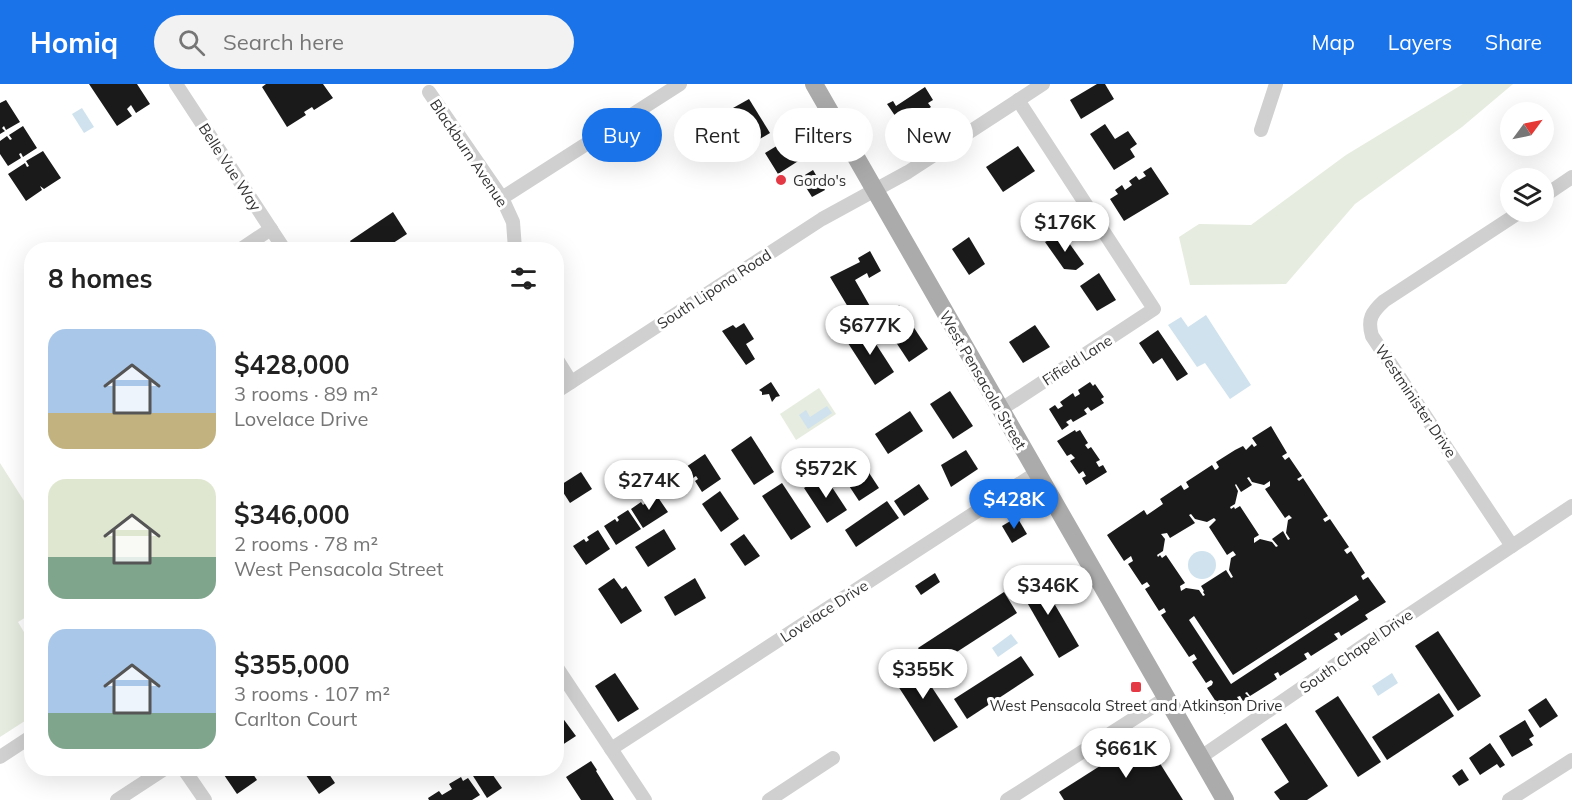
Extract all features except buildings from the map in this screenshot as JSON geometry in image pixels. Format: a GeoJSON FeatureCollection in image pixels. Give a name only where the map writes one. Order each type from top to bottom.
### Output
{"type":"FeatureCollection","features":[{"type":"Feature","properties":{"kind":"main road","name":"West Pensacola Street"},"geometry":{"type":"LineString","coordinates":[[814,84],[1225,800]]}},
{"type":"Feature","properties":{"kind":"street","name":"Belle Vue Way"},"geometry":{"type":"LineString","coordinates":[[176,84],[279,242]]}},
{"type":"Feature","properties":{"kind":"street"},"geometry":{"type":"LineString","coordinates":[[502,198],[680,84]]}},
{"type":"Feature","properties":{"kind":"street","name":"South Lipona Road"},"geometry":{"type":"LineString","coordinates":[[564,387],[822,219],[908,172],[1043,84]]}},
{"type":"Feature","properties":{"kind":"street"},"geometry":{"type":"LineString","coordinates":[[1261,130],[1276,84]]}},
{"type":"Feature","properties":{"kind":"street","name":"Blackburn Avenue"},"geometry":{"type":"LineString","coordinates":[[429,92],[502,198],[513,222],[514,242]]}},
{"type":"Feature","properties":{"kind":"street","name":"Fifield Lane"},"geometry":{"type":"LineString","coordinates":[[1000,410],[1154,309],[1018,100]]}},
{"type":"Feature","properties":{"kind":"street"},"geometry":{"type":"LineString","coordinates":[[1554,189],[1572,177]]}},
{"type":"Feature","properties":{"kind":"street","name":"Westminister Drive"},"geometry":{"type":"LineString","coordinates":[[1505,222],[1384,301],[1374,310],[1369,326],[1372,336],[1512,546]]}},
{"type":"Feature","properties":{"kind":"street"},"geometry":{"type":"LineString","coordinates":[[252,242],[271,229]]}},
{"type":"Feature","properties":{"kind":"street"},"geometry":{"type":"LineString","coordinates":[[564,370],[572,382]]}},
{"type":"Feature","properties":{"kind":"street","name":"Lovelace Drive"},"geometry":{"type":"LineString","coordinates":[[611,749],[1036,472]]}},
{"type":"Feature","properties":{"kind":"street","name":"South Chapel Drive"},"geometry":{"type":"LineString","coordinates":[[1201,757],[1572,506]]}},
{"type":"Feature","properties":{"kind":"street"},"geometry":{"type":"LineString","coordinates":[[564,678],[645,800]]}},
{"type":"Feature","properties":{"kind":"street"},"geometry":{"type":"LineString","coordinates":[[1007,800],[1166,698]]}},
{"type":"Feature","properties":{"kind":"street"},"geometry":{"type":"LineString","coordinates":[[0,757],[24,741]]}},
{"type":"Feature","properties":{"kind":"street"},"geometry":{"type":"LineString","coordinates":[[769,800],[833,758]]}},
{"type":"Feature","properties":{"kind":"street"},"geometry":{"type":"LineString","coordinates":[[1509,800],[1572,759]]}},
{"type":"Feature","properties":{"kind":"street"},"geometry":{"type":"LineString","coordinates":[[117,800],[153,776]]}},
{"type":"Feature","properties":{"kind":"street"},"geometry":{"type":"LineString","coordinates":[[188,776],[205,800]]}},
{"type":"Feature","properties":{"kind":"shaded area"},"geometry":{"type":"Polygon","coordinates":[[[1463,84],[1513,84],[1462,127],[1355,204],[1286,284],[1190,285],[1179,237],[1199,224],[1251,225],[1346,155],[1463,84]]]}},
{"type":"Feature","properties":{"kind":"shaded area"},"geometry":{"type":"Polygon","coordinates":[[[819,388],[836,414],[796,440],[780,414],[819,388]]]}},
{"type":"Feature","properties":{"kind":"shaded area"},"geometry":{"type":"Polygon","coordinates":[[[0,463],[24,501],[24,618],[18,622],[24,632],[24,722],[0,737],[0,463]]]}},
{"type":"Feature","properties":{"kind":"water"},"geometry":{"type":"Polygon","coordinates":[[[82,108],[94,127],[84,133],[72,114],[82,108]]]}},
{"type":"Feature","properties":{"kind":"water"},"geometry":{"type":"Polygon","coordinates":[[[1206,315],[1251,385],[1230,399],[1205,363],[1197,367],[1168,325],[1181,317],[1188,327],[1206,315]]]}},
{"type":"Feature","properties":{"kind":"water"},"geometry":{"type":"Polygon","coordinates":[[[827,406],[832,413],[808,429],[799,415],[806,410],[810,417],[827,406]]]}},
{"type":"Feature","properties":{"kind":"water"},"geometry":{"type":"Polygon","coordinates":[[[1202,551],[1212,555],[1216,565],[1212,575],[1202,579],[1192,575],[1188,565],[1192,555],[1202,551]]]}},
{"type":"Feature","properties":{"kind":"water"},"geometry":{"type":"Polygon","coordinates":[[[1011,634],[1018,643],[998,657],[992,648],[1011,634]]]}},
{"type":"Feature","properties":{"kind":"water"},"geometry":{"type":"Polygon","coordinates":[[[1392,673],[1398,683],[1378,696],[1372,686],[1392,673]]]}},
{"type":"Feature","properties":{"kind":"place","name":"Gordo's"},"geometry":{"type":"Point","coordinates":[781,180]}},
{"type":"Feature","properties":{"kind":"place","name":"West Pensacola Street and Atkinson Drive"},"geometry":{"type":"Point","coordinates":[1136,687]}}]}
